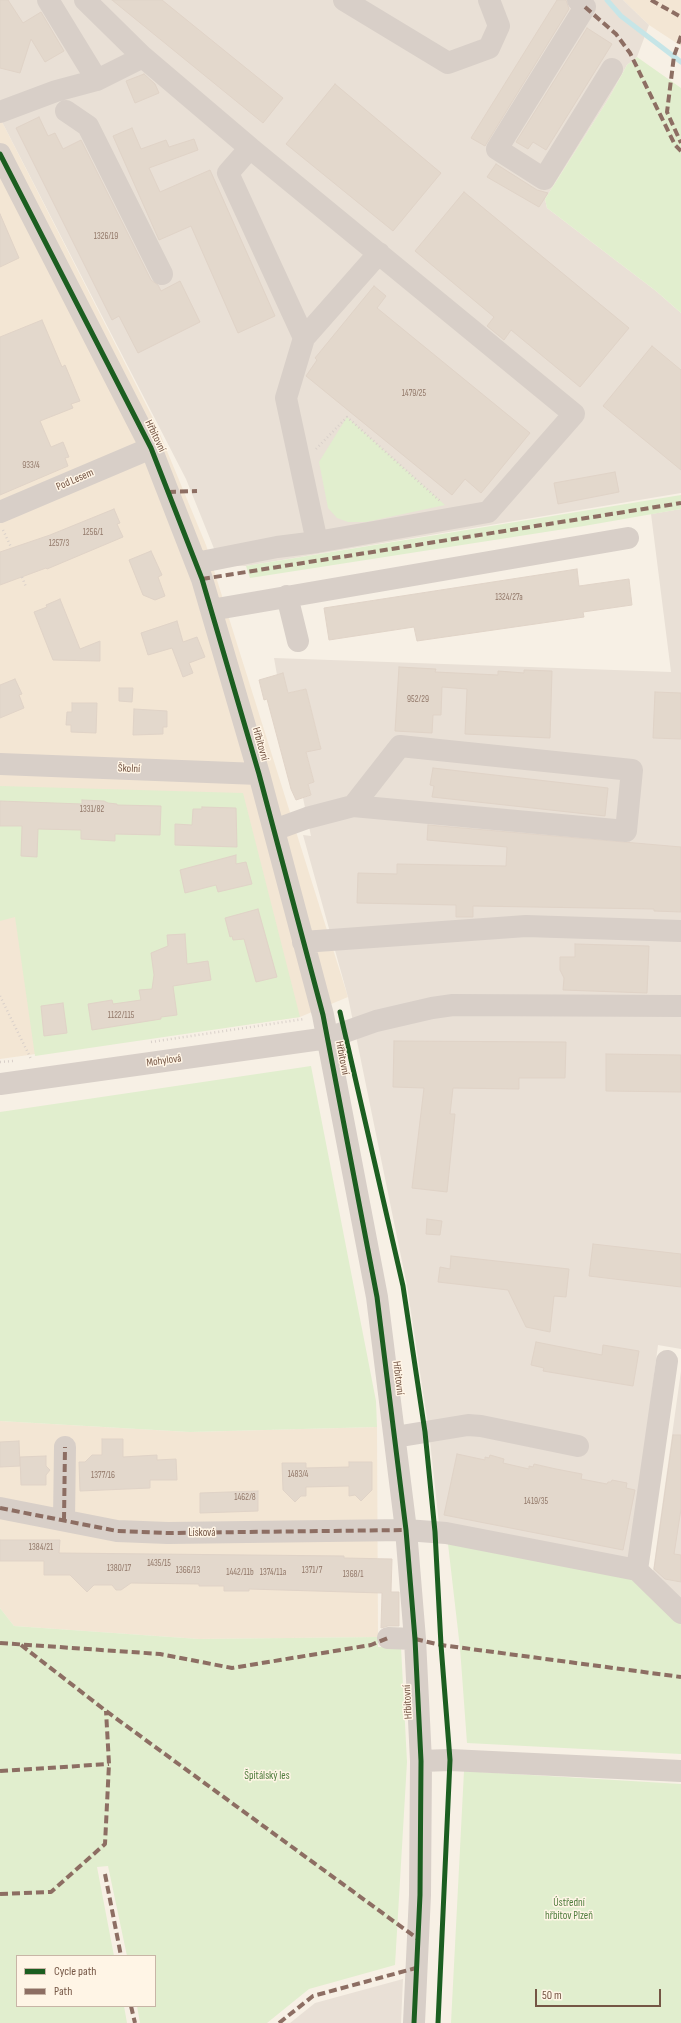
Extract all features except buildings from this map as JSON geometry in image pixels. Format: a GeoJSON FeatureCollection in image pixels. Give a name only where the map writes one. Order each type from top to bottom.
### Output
{"type":"FeatureCollection","features":[{"type":"Feature","properties":{"kind":"street"},"geometry":{"type":"LineString","coordinates":[[48,0],[97,80]]}},
{"type":"Feature","properties":{"kind":"street"},"geometry":{"type":"LineString","coordinates":[[85,0],[143,57],[250,148],[574,414],[488,512],[317,542],[277,546],[196,563]]}},
{"type":"Feature","properties":{"kind":"street"},"geometry":{"type":"LineString","coordinates":[[344,0],[448,63],[489,48],[499,26],[488,0]]}},
{"type":"Feature","properties":{"kind":"street"},"geometry":{"type":"LineString","coordinates":[[578,0],[585,7],[496,149],[544,179],[612,68]]}},
{"type":"Feature","properties":{"kind":"street"},"geometry":{"type":"LineString","coordinates":[[0,112],[56,92],[97,80],[143,57]]}},
{"type":"Feature","properties":{"kind":"street"},"geometry":{"type":"LineString","coordinates":[[66,111],[88,126],[162,274]]}},
{"type":"Feature","properties":{"kind":"street"},"geometry":{"type":"LineString","coordinates":[[250,148],[228,173],[304,338]]}},
{"type":"Feature","properties":{"kind":"street","name":"Hřbitovní"},"geometry":{"type":"LineString","coordinates":[[0,154],[150,448],[196,563],[211,610],[274,830],[328,1038],[377,1297],[406,1530],[415,1639],[421,1761],[420,1895],[414,2023]]}},
{"type":"Feature","properties":{"kind":"street"},"geometry":{"type":"LineString","coordinates":[[317,542],[286,398],[304,338],[379,253]]}},
{"type":"Feature","properties":{"kind":"street","name":"Pod Lesem"},"geometry":{"type":"LineString","coordinates":[[0,512],[150,448]]}},
{"type":"Feature","properties":{"kind":"street"},"geometry":{"type":"LineString","coordinates":[[211,610],[628,538]]}},
{"type":"Feature","properties":{"kind":"street"},"geometry":{"type":"LineString","coordinates":[[287,596],[298,641]]}},
{"type":"Feature","properties":{"kind":"street"},"geometry":{"type":"LineString","coordinates":[[274,830],[307,818],[353,806],[626,831],[632,770],[400,746],[353,806]]}},
{"type":"Feature","properties":{"kind":"street","name":"Školní"},"geometry":{"type":"LineString","coordinates":[[0,764],[258,774]]}},
{"type":"Feature","properties":{"kind":"street"},"geometry":{"type":"LineString","coordinates":[[303,942],[526,926],[681,931]]}},
{"type":"Feature","properties":{"kind":"street","name":"Mohylová"},"geometry":{"type":"LineString","coordinates":[[0,1084],[328,1038],[376,1021],[432,1008],[453,1005],[591,1007],[681,1006]]}},
{"type":"Feature","properties":{"kind":"street"},"geometry":{"type":"LineString","coordinates":[[667,1361],[637,1570],[681,1613]]}},
{"type":"Feature","properties":{"kind":"street"},"geometry":{"type":"LineString","coordinates":[[395,1437],[468,1426],[481,1426],[578,1446]]}},
{"type":"Feature","properties":{"kind":"street"},"geometry":{"type":"LineString","coordinates":[[64,1520],[65,1447]]}},
{"type":"Feature","properties":{"kind":"street","name":"Lísková"},"geometry":{"type":"LineString","coordinates":[[0,1508],[117,1531],[168,1533],[406,1530],[446,1532],[637,1570]]}},
{"type":"Feature","properties":{"kind":"street"},"geometry":{"type":"LineString","coordinates":[[388,1638],[415,1639]]}},
{"type":"Feature","properties":{"kind":"street"},"geometry":{"type":"LineString","coordinates":[[421,1761],[450,1760],[681,1771]]}},
{"type":"Feature","properties":{"kind":"path"},"geometry":{"type":"LineString","coordinates":[[301,465],[347,417],[458,517]]}},
{"type":"Feature","properties":{"kind":"path"},"geometry":{"type":"LineString","coordinates":[[0,524],[11,547]]}},
{"type":"Feature","properties":{"kind":"path"},"geometry":{"type":"LineString","coordinates":[[22,577],[26,587]]}},
{"type":"Feature","properties":{"kind":"path"},"geometry":{"type":"LineString","coordinates":[[0,996],[31,1059]]}},
{"type":"Feature","properties":{"kind":"path"},"geometry":{"type":"LineString","coordinates":[[149,1042],[307,1019]]}},
{"type":"Feature","properties":{"kind":"path"},"geometry":{"type":"LineString","coordinates":[[23,1060],[39,1058]]}},
{"type":"Feature","properties":{"kind":"path"},"geometry":{"type":"LineString","coordinates":[[0,1062],[15,1061]]}},
{"type":"Feature","properties":{"kind":"shaded area"},"geometry":{"type":"Polygon","coordinates":[[[0,0],[623,0],[649,25],[637,57],[627,65],[609,98],[545,199],[547,208],[656,291],[681,313],[681,493],[246,566],[221,566],[186,479],[0,118],[0,0]]]}},
{"type":"Feature","properties":{"kind":"shaded area"},"geometry":{"type":"Polygon","coordinates":[[[623,0],[681,0],[681,46],[649,25],[623,0]]]}},
{"type":"Feature","properties":{"kind":"shaded area"},"geometry":{"type":"Polygon","coordinates":[[[0,118],[155,422],[206,545],[348,997],[300,1017],[0,1059],[0,118]]]}},
{"type":"Feature","properties":{"kind":"shaded area"},"geometry":{"type":"Polygon","coordinates":[[[681,509],[681,1349],[658,1345],[630,1560],[439,1524],[429,1432],[407,1286],[348,997],[303,835],[311,836],[303,798],[311,795],[308,784],[314,782],[306,752],[321,748],[306,689],[288,693],[283,674],[277,675],[274,658],[671,672],[651,514],[681,509]]]}},
{"type":"Feature","properties":{"kind":"shaded area"},"geometry":{"type":"Polygon","coordinates":[[[681,1371],[681,1606],[652,1578],[681,1371]]]}},
{"type":"Feature","properties":{"kind":"shaded area"},"geometry":{"type":"Polygon","coordinates":[[[0,1421],[190,1432],[377,1427],[378,1637],[199,1639],[14,1626],[0,1608],[0,1421]]]}},
{"type":"Feature","properties":{"kind":"shaded area"},"geometry":{"type":"Polygon","coordinates":[[[403,1979],[401,2023],[290,2023],[315,2003],[403,1979]]]}},
{"type":"Feature","properties":{"kind":"green space"},"geometry":{"type":"Polygon","coordinates":[[[637,57],[681,88],[681,313],[656,291],[547,208],[545,199],[609,98],[627,65],[637,57]]]}},
{"type":"Feature","properties":{"kind":"green space"},"geometry":{"type":"Polygon","coordinates":[[[347,417],[445,505],[366,522],[348,522],[337,518],[328,508],[319,462],[347,417]]]}},
{"type":"Feature","properties":{"kind":"green space"},"geometry":{"type":"Polygon","coordinates":[[[681,495],[681,509],[584,526],[250,578],[246,566],[681,495]]]}},
{"type":"Feature","properties":{"kind":"green space"},"geometry":{"type":"Polygon","coordinates":[[[0,786],[243,793],[300,1017],[35,1056],[15,917],[0,921],[0,786]]]}},
{"type":"Feature","properties":{"kind":"green space"},"geometry":{"type":"Polygon","coordinates":[[[311,1066],[376,1401],[377,1427],[190,1432],[0,1421],[0,1112],[311,1066]]]}},
{"type":"Feature","properties":{"kind":"green space"},"geometry":{"type":"Polygon","coordinates":[[[448,1544],[652,1578],[681,1606],[681,1754],[467,1743],[460,1648],[448,1544]]]}},
{"type":"Feature","properties":{"kind":"green space","name":"Špitálský les"},"geometry":{"type":"Polygon","coordinates":[[[0,1608],[14,1626],[199,1639],[378,1637],[378,1647],[401,1647],[407,1762],[395,1965],[309,1989],[267,2023],[140,2023],[137,2007],[156,2007],[156,1955],[127,1955],[108,1866],[97,1867],[114,1955],[16,1955],[16,2007],[124,2007],[127,2023],[0,2023],[0,1608]]]}},
{"type":"Feature","properties":{"kind":"green space","name":"Ústřední hřbitov Plzeň"},"geometry":{"type":"Polygon","coordinates":[[[464,1771],[681,1784],[681,2023],[451,2023],[464,1771]]]}},
{"type":"Feature","properties":{"kind":"waterway"},"geometry":{"type":"LineString","coordinates":[[607,0],[621,16],[681,62]]}},
{"type":"Feature","properties":{"kind":"marked path"},"geometry":{"type":"LineString","coordinates":[[651,0],[681,17]]}},
{"type":"Feature","properties":{"kind":"marked path"},"geometry":{"type":"LineString","coordinates":[[585,7],[616,34],[630,53],[675,145],[681,151]]}},
{"type":"Feature","properties":{"kind":"marked path"},"geometry":{"type":"LineString","coordinates":[[681,36],[674,56],[667,112],[681,143]]}},
{"type":"Feature","properties":{"kind":"marked path"},"geometry":{"type":"LineString","coordinates":[[168,492],[197,491]]}},
{"type":"Feature","properties":{"kind":"marked path"},"geometry":{"type":"LineString","coordinates":[[202,579],[681,503]]}},
{"type":"Feature","properties":{"kind":"marked path"},"geometry":{"type":"LineString","coordinates":[[64,1520],[65,1447]]}},
{"type":"Feature","properties":{"kind":"marked path"},"geometry":{"type":"LineString","coordinates":[[0,1508],[117,1531],[168,1533],[406,1530]]}},
{"type":"Feature","properties":{"kind":"marked path"},"geometry":{"type":"LineString","coordinates":[[0,1643],[160,1654],[232,1668],[371,1645],[388,1638]]}},
{"type":"Feature","properties":{"kind":"marked path"},"geometry":{"type":"LineString","coordinates":[[415,1639],[441,1645],[681,1677]]}},
{"type":"Feature","properties":{"kind":"marked path"},"geometry":{"type":"LineString","coordinates":[[21,1645],[106,1711],[418,1939]]}},
{"type":"Feature","properties":{"kind":"marked path"},"geometry":{"type":"LineString","coordinates":[[0,1894],[51,1892],[105,1844],[109,1764],[106,1711]]}},
{"type":"Feature","properties":{"kind":"marked path"},"geometry":{"type":"LineString","coordinates":[[0,1771],[109,1764]]}},
{"type":"Feature","properties":{"kind":"marked path"},"geometry":{"type":"LineString","coordinates":[[105,1874],[121,1955]]}},
{"type":"Feature","properties":{"kind":"marked path"},"geometry":{"type":"LineString","coordinates":[[279,2023],[313,1996],[416,1968]]}},
{"type":"Feature","properties":{"kind":"marked path"},"geometry":{"type":"LineString","coordinates":[[131,2007],[135,2023]]}},
{"type":"Feature","properties":{"kind":"cycle path"},"geometry":{"type":"LineString","coordinates":[[0,154],[151,448],[202,579],[259,774],[323,1015],[377,1297],[406,1530],[415,1639],[421,1761],[420,1895],[414,2023]]}},
{"type":"Feature","properties":{"kind":"cycle path"},"geometry":{"type":"LineString","coordinates":[[340,1012],[403,1286],[425,1432],[435,1532],[441,1645],[450,1760],[438,2023]]}}]}
